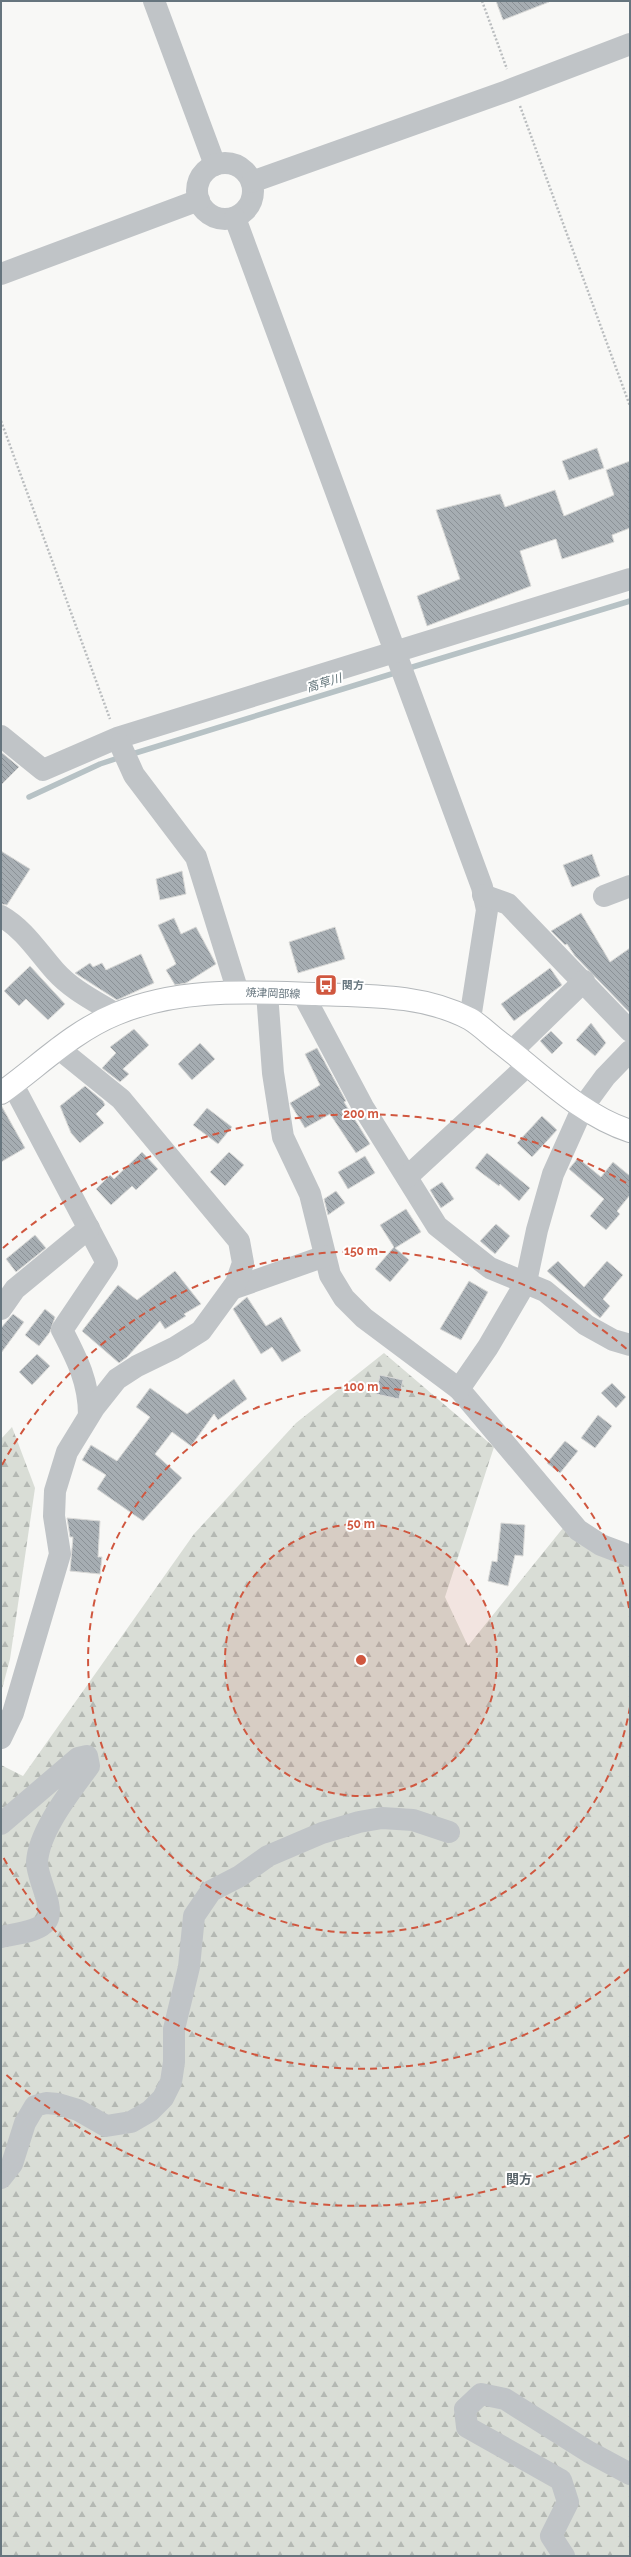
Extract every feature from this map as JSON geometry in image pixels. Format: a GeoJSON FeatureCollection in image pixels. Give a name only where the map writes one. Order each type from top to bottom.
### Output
{"type":"FeatureCollection","features":[{"type":"Feature","properties":{"kind":"main road","name":"焼津岡部線"},"geometry":{"type":"LineString","coordinates":[[7,1089],[58,1048],[98,1022],[116,1014],[157,1000],[198,994],[238,992],[396,997],[434,1006],[470,1019],[583,1107],[630,1131]]}},
{"type":"Feature","properties":{"kind":"street"},"geometry":{"type":"LineString","coordinates":[[154,1],[215,165]]}},
{"type":"Feature","properties":{"kind":"street"},"geometry":{"type":"LineString","coordinates":[[252,182],[514,88],[630,44]]}},
{"type":"Feature","properties":{"kind":"street"},"geometry":{"type":"LineString","coordinates":[[226,163],[234,164],[248,173],[252,182],[253,197],[250,206],[235,218],[220,219],[212,216],[205,211],[198,200],[197,187],[199,179],[204,172],[215,165],[226,163]]}},
{"type":"Feature","properties":{"kind":"street"},"geometry":{"type":"LineString","coordinates":[[1,274],[198,200]]}},
{"type":"Feature","properties":{"kind":"street"},"geometry":{"type":"LineString","coordinates":[[235,218],[409,689],[483,895],[487,910],[470,1019]]}},
{"type":"Feature","properties":{"kind":"street"},"geometry":{"type":"LineString","coordinates":[[1,736],[43,770],[119,741],[396,656],[630,580]]}},
{"type":"Feature","properties":{"kind":"street"},"geometry":{"type":"LineString","coordinates":[[119,741],[131,767],[196,858],[238,992]]}},
{"type":"Feature","properties":{"kind":"street"},"geometry":{"type":"LineString","coordinates":[[604,896],[630,886]]}},
{"type":"Feature","properties":{"kind":"street"},"geometry":{"type":"LineString","coordinates":[[483,895],[508,904],[584,981],[630,1031]]}},
{"type":"Feature","properties":{"kind":"street"},"geometry":{"type":"LineString","coordinates":[[1,916],[24,934],[56,972],[76,990],[116,1014]]}},
{"type":"Feature","properties":{"kind":"street"},"geometry":{"type":"LineString","coordinates":[[512,1051],[584,981]]}},
{"type":"Feature","properties":{"kind":"street"},"geometry":{"type":"LineString","coordinates":[[267,993],[273,1073],[283,1137],[310,1194],[330,1275],[344,1298],[364,1318],[459,1389],[578,1530],[601,1545],[630,1556]]}},
{"type":"Feature","properties":{"kind":"street"},"geometry":{"type":"LineString","coordinates":[[303,994],[363,1107],[437,1226],[454,1242],[490,1268],[545,1291],[586,1325],[612,1340],[630,1345]]}},
{"type":"Feature","properties":{"kind":"street"},"geometry":{"type":"LineString","coordinates":[[1,1738],[13,1714],[60,1554],[54,1516],[55,1491],[67,1452],[90,1415],[117,1379],[137,1366],[174,1348],[201,1330],[236,1283],[243,1263],[239,1241],[122,1099],[58,1048]]}},
{"type":"Feature","properties":{"kind":"street"},"geometry":{"type":"LineString","coordinates":[[459,1389],[488,1347],[526,1282],[537,1230],[553,1174],[583,1107],[605,1077],[630,1051]]}},
{"type":"Feature","properties":{"kind":"street"},"geometry":{"type":"LineString","coordinates":[[407,1177],[528,1065]]}},
{"type":"Feature","properties":{"kind":"street"},"geometry":{"type":"LineString","coordinates":[[7,1089],[89,1228],[107,1263],[62,1330],[83,1371],[89,1395],[90,1415]]}},
{"type":"Feature","properties":{"kind":"street"},"geometry":{"type":"LineString","coordinates":[[1,1309],[15,1289],[89,1228]]}},
{"type":"Feature","properties":{"kind":"street"},"geometry":{"type":"LineString","coordinates":[[232,1289],[325,1256]]}},
{"type":"Feature","properties":{"kind":"street"},"geometry":{"type":"LineString","coordinates":[[1,1824],[78,1758],[87,1756],[89,1766],[61,1805],[45,1836],[37,1862],[48,1909],[48,1919],[42,1926],[1,1937]]}},
{"type":"Feature","properties":{"kind":"street"},"geometry":{"type":"LineString","coordinates":[[1,2178],[12,2164],[25,2123],[35,2106],[46,2103],[58,2104],[78,2110],[106,2126],[131,2122],[150,2111],[163,2098],[171,2082],[174,2062],[174,2029],[189,1967],[194,1916],[211,1891],[240,1876],[268,1856],[322,1834],[359,1822],[382,1818],[413,1820],[449,1832]]}},
{"type":"Feature","properties":{"kind":"street"},"geometry":{"type":"LineString","coordinates":[[564,2556],[551,2536],[568,2502],[561,2480],[467,2427],[465,2409],[481,2394],[505,2399],[589,2452],[630,2474]]}},
{"type":"Feature","properties":{"kind":"path"},"geometry":{"type":"LineString","coordinates":[[482,1],[630,406]]}},
{"type":"Feature","properties":{"kind":"path"},"geometry":{"type":"LineString","coordinates":[[1,421],[119,741]]}},
{"type":"Feature","properties":{"kind":"green space"},"geometry":{"type":"Polygon","coordinates":[[[384,1353],[494,1447],[445,1597],[468,1646],[563,1528],[630,1561],[630,2556],[1,2556],[1,1765],[23,1776],[194,1534],[296,1423],[384,1353]]]}},
{"type":"Feature","properties":{"kind":"green space"},"geometry":{"type":"Polygon","coordinates":[[[12,1427],[35,1488],[10,1659],[1,1693],[1,1439],[12,1427]]]}},
{"type":"Feature","properties":{"kind":"building"},"geometry":{"type":"Polygon","coordinates":[[[496,1],[549,1],[549,2],[503,20],[496,1]]]}},
{"type":"Feature","properties":{"kind":"building"},"geometry":{"type":"Polygon","coordinates":[[[597,448],[604,468],[569,480],[562,461],[597,448]]]}},
{"type":"Feature","properties":{"kind":"building"},"geometry":{"type":"Polygon","coordinates":[[[630,461],[630,528],[612,535],[614,542],[562,559],[556,539],[520,551],[531,586],[427,626],[417,596],[460,579],[436,510],[500,494],[505,507],[555,490],[564,516],[614,495],[606,470],[630,461]]]}},
{"type":"Feature","properties":{"kind":"building"},"geometry":{"type":"Polygon","coordinates":[[[1,752],[19,767],[1,785],[1,752]]]}},
{"type":"Feature","properties":{"kind":"building"},"geometry":{"type":"Polygon","coordinates":[[[1,851],[30,869],[7,905],[1,904],[1,851]]]}},
{"type":"Feature","properties":{"kind":"building"},"geometry":{"type":"Polygon","coordinates":[[[592,854],[600,876],[572,887],[563,865],[592,854]]]}},
{"type":"Feature","properties":{"kind":"building"},"geometry":{"type":"Polygon","coordinates":[[[182,871],[186,894],[160,900],[156,879],[182,871]]]}},
{"type":"Feature","properties":{"kind":"building"},"geometry":{"type":"Polygon","coordinates":[[[581,913],[610,962],[630,948],[630,1013],[575,956],[567,944],[565,945],[551,931],[581,913]]]}},
{"type":"Feature","properties":{"kind":"building"},"geometry":{"type":"Polygon","coordinates":[[[174,918],[181,934],[196,927],[216,964],[186,983],[175,985],[166,970],[176,964],[158,925],[174,918]]]}},
{"type":"Feature","properties":{"kind":"building"},"geometry":{"type":"Polygon","coordinates":[[[335,927],[345,959],[298,973],[289,942],[335,927]]]}},
{"type":"Feature","properties":{"kind":"building"},"geometry":{"type":"Polygon","coordinates":[[[141,954],[154,983],[117,1000],[75,973],[90,963],[93,967],[102,963],[106,970],[141,954]]]}},
{"type":"Feature","properties":{"kind":"building"},"geometry":{"type":"Polygon","coordinates":[[[30,966],[65,1004],[48,1020],[26,999],[19,1006],[4,991],[30,966]]]}},
{"type":"Feature","properties":{"kind":"building"},"geometry":{"type":"Polygon","coordinates":[[[550,968],[562,985],[514,1021],[501,1004],[550,968]]]}},
{"type":"Feature","properties":{"kind":"building"},"geometry":{"type":"Polygon","coordinates":[[[591,1023],[606,1043],[595,1056],[576,1040],[591,1023]]]}},
{"type":"Feature","properties":{"kind":"building"},"geometry":{"type":"Polygon","coordinates":[[[134,1029],[149,1045],[123,1069],[129,1074],[120,1082],[102,1068],[116,1053],[110,1047],[134,1029]]]}},
{"type":"Feature","properties":{"kind":"building"},"geometry":{"type":"Polygon","coordinates":[[[551,1031],[563,1043],[552,1054],[540,1041],[551,1031]]]}},
{"type":"Feature","properties":{"kind":"building"},"geometry":{"type":"Polygon","coordinates":[[[200,1043],[215,1059],[192,1080],[178,1064],[200,1043]]]}},
{"type":"Feature","properties":{"kind":"building"},"geometry":{"type":"Polygon","coordinates":[[[317,1048],[346,1101],[344,1102],[370,1144],[356,1153],[330,1114],[305,1128],[290,1103],[320,1085],[305,1054],[317,1048]]]}},
{"type":"Feature","properties":{"kind":"building"},"geometry":{"type":"Polygon","coordinates":[[[85,1086],[103,1101],[105,1105],[96,1114],[104,1123],[80,1143],[71,1133],[60,1106],[85,1086]]]}},
{"type":"Feature","properties":{"kind":"building"},"geometry":{"type":"Polygon","coordinates":[[[1,1105],[25,1148],[1,1162],[1,1105]]]}},
{"type":"Feature","properties":{"kind":"building"},"geometry":{"type":"Polygon","coordinates":[[[207,1108],[232,1127],[218,1144],[193,1125],[207,1108]]]}},
{"type":"Feature","properties":{"kind":"building"},"geometry":{"type":"Polygon","coordinates":[[[542,1116],[557,1130],[532,1157],[517,1143],[542,1116]]]}},
{"type":"Feature","properties":{"kind":"building"},"geometry":{"type":"Polygon","coordinates":[[[142,1152],[158,1169],[136,1190],[132,1186],[111,1205],[96,1189],[110,1175],[114,1179],[142,1152]]]}},
{"type":"Feature","properties":{"kind":"building"},"geometry":{"type":"Polygon","coordinates":[[[229,1152],[244,1165],[225,1186],[210,1172],[229,1152]]]}},
{"type":"Feature","properties":{"kind":"building"},"geometry":{"type":"Polygon","coordinates":[[[487,1153],[530,1188],[519,1201],[500,1184],[499,1186],[475,1168],[487,1153]]]}},
{"type":"Feature","properties":{"kind":"building"},"geometry":{"type":"Polygon","coordinates":[[[365,1156],[375,1173],[348,1189],[338,1172],[365,1156]]]}},
{"type":"Feature","properties":{"kind":"building"},"geometry":{"type":"Polygon","coordinates":[[[578,1158],[601,1177],[613,1162],[630,1176],[630,1195],[617,1211],[620,1214],[606,1230],[590,1216],[604,1199],[569,1169],[578,1158]]]}},
{"type":"Feature","properties":{"kind":"building"},"geometry":{"type":"Polygon","coordinates":[[[442,1182],[454,1199],[441,1208],[430,1190],[442,1182]]]}},
{"type":"Feature","properties":{"kind":"building"},"geometry":{"type":"Polygon","coordinates":[[[336,1191],[345,1203],[328,1215],[324,1199],[336,1191]]]}},
{"type":"Feature","properties":{"kind":"building"},"geometry":{"type":"Polygon","coordinates":[[[406,1209],[421,1232],[395,1248],[409,1260],[390,1282],[375,1269],[394,1247],[380,1225],[406,1209]]]}},
{"type":"Feature","properties":{"kind":"building"},"geometry":{"type":"Polygon","coordinates":[[[496,1224],[510,1236],[495,1254],[480,1241],[496,1224]]]}},
{"type":"Feature","properties":{"kind":"building"},"geometry":{"type":"Polygon","coordinates":[[[35,1235],[46,1248],[16,1272],[6,1259],[35,1235]]]}},
{"type":"Feature","properties":{"kind":"building"},"geometry":{"type":"Polygon","coordinates":[[[558,1261],[584,1287],[607,1261],[623,1275],[603,1299],[610,1306],[600,1318],[547,1271],[558,1261]]]}},
{"type":"Feature","properties":{"kind":"building"},"geometry":{"type":"Polygon","coordinates":[[[175,1271],[201,1304],[184,1314],[186,1316],[165,1329],[160,1321],[127,1357],[119,1363],[82,1331],[118,1285],[137,1300],[175,1271]]]}},
{"type":"Feature","properties":{"kind":"building"},"geometry":{"type":"Polygon","coordinates":[[[469,1281],[488,1292],[461,1340],[440,1329],[469,1281]]]}},
{"type":"Feature","properties":{"kind":"building"},"geometry":{"type":"Polygon","coordinates":[[[247,1297],[266,1326],[281,1317],[301,1351],[282,1362],[272,1347],[261,1354],[233,1309],[247,1297]]]}},
{"type":"Feature","properties":{"kind":"building"},"geometry":{"type":"Polygon","coordinates":[[[45,1309],[55,1317],[50,1332],[39,1346],[25,1335],[45,1309]]]}},
{"type":"Feature","properties":{"kind":"building"},"geometry":{"type":"Polygon","coordinates":[[[13,1314],[24,1322],[1,1353],[1,1328],[13,1314]]]}},
{"type":"Feature","properties":{"kind":"building"},"geometry":{"type":"Polygon","coordinates":[[[37,1354],[50,1366],[32,1385],[19,1372],[37,1354]]]}},
{"type":"Feature","properties":{"kind":"building"},"geometry":{"type":"Polygon","coordinates":[[[380,1375],[403,1380],[399,1399],[376,1394],[380,1375]]]}},
{"type":"Feature","properties":{"kind":"building"},"geometry":{"type":"Polygon","coordinates":[[[234,1379],[247,1399],[218,1420],[214,1414],[191,1446],[172,1432],[155,1454],[182,1478],[143,1521],[97,1489],[106,1475],[82,1460],[91,1445],[117,1461],[150,1417],[136,1407],[150,1388],[187,1414],[234,1379]]]}},
{"type":"Feature","properties":{"kind":"building"},"geometry":{"type":"Polygon","coordinates":[[[612,1383],[626,1397],[616,1408],[601,1393],[612,1383]]]}},
{"type":"Feature","properties":{"kind":"building"},"geometry":{"type":"Polygon","coordinates":[[[598,1415],[612,1426],[595,1448],[581,1438],[598,1415]]]}},
{"type":"Feature","properties":{"kind":"building"},"geometry":{"type":"Polygon","coordinates":[[[565,1441],[578,1451],[560,1473],[547,1463],[565,1441]]]}},
{"type":"Feature","properties":{"kind":"building"},"geometry":{"type":"Polygon","coordinates":[[[67,1518],[100,1521],[98,1557],[102,1557],[100,1574],[70,1571],[73,1537],[70,1537],[67,1518]]]}},
{"type":"Feature","properties":{"kind":"building"},"geometry":{"type":"Polygon","coordinates":[[[501,1523],[525,1525],[523,1556],[515,1555],[508,1586],[488,1581],[492,1561],[497,1562],[501,1523]]]}},
{"type":"Feature","properties":{"kind":"waterway","name":"高草川"},"geometry":{"type":"LineString","coordinates":[[406,669],[630,601]]}},
{"type":"Feature","properties":{"kind":"waterway","name":"高草川"},"geometry":{"type":"LineString","coordinates":[[129,755],[398,672]]}},
{"type":"Feature","properties":{"kind":"waterway","name":"高草川"},"geometry":{"type":"LineString","coordinates":[[29,797],[100,764],[121,757]]}},
{"type":"Feature","properties":{"kind":"place","name":"関方"},"geometry":{"type":"Point","coordinates":[326,985]}},
{"type":"Feature","properties":{"kind":"district","name":"関方"},"geometry":{"type":"Point","coordinates":[519,2179]}}]}
